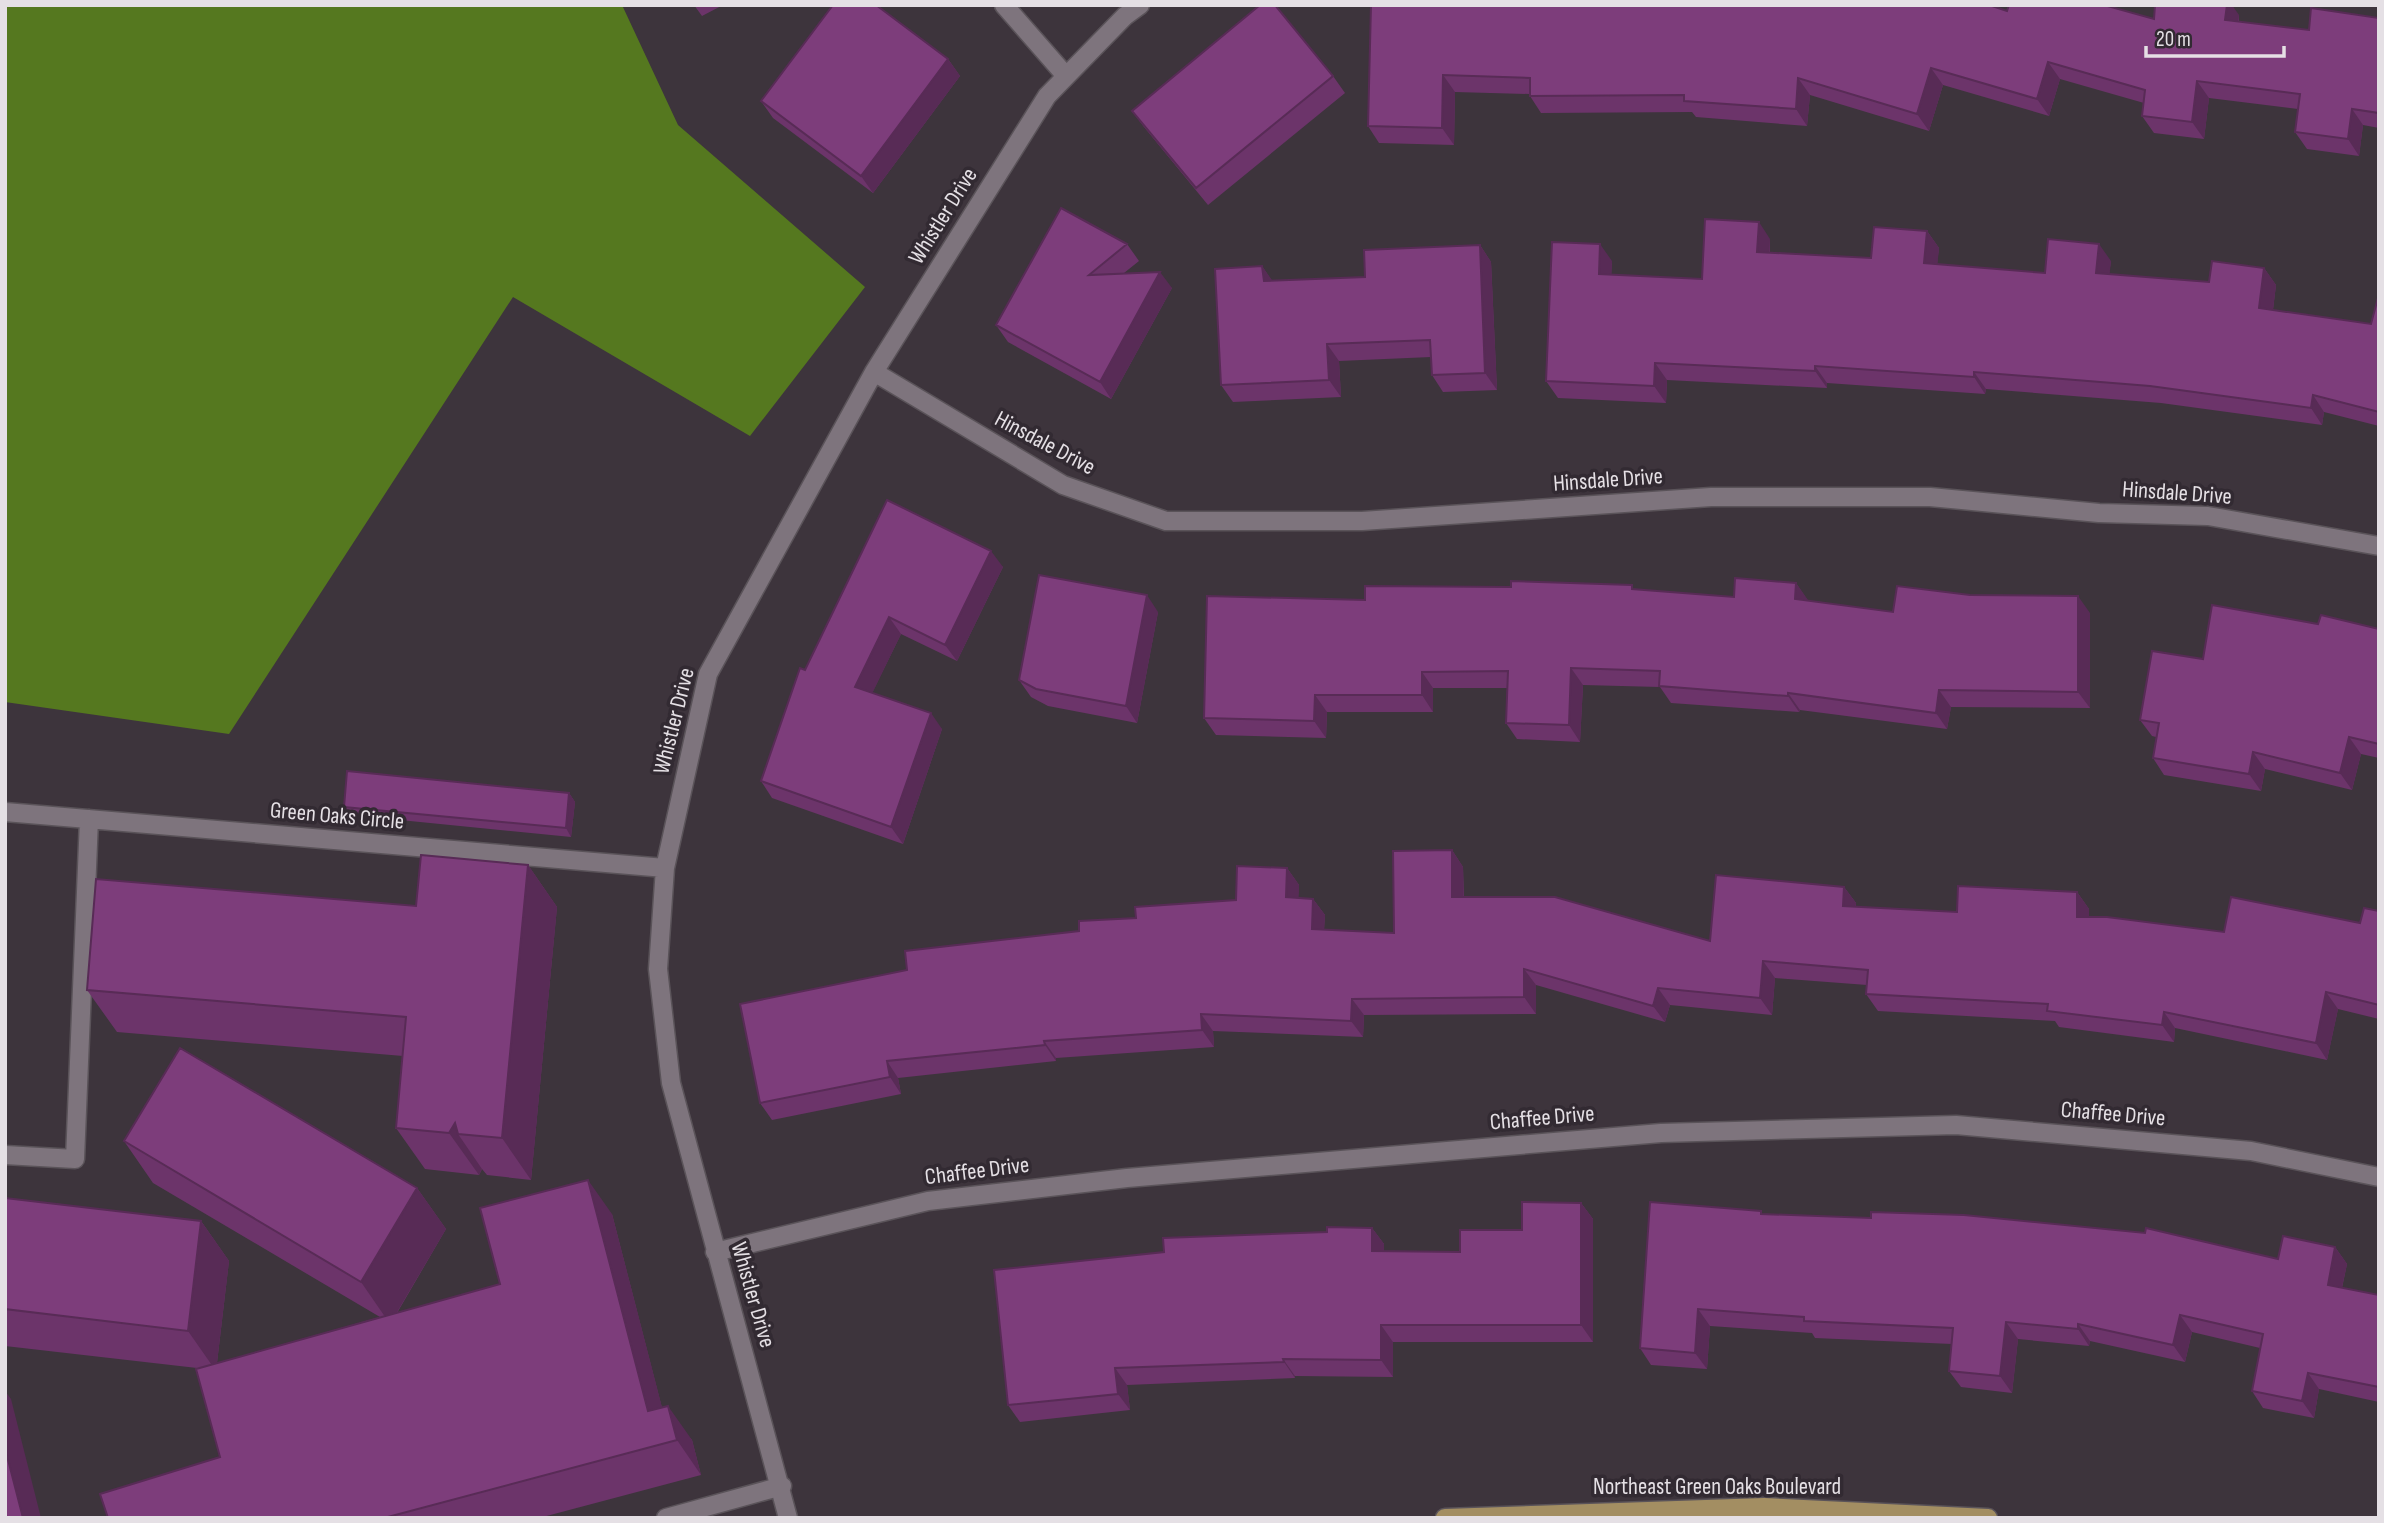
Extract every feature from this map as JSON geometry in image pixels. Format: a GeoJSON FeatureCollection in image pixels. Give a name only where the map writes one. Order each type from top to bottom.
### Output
{"type":"FeatureCollection","features":[{"type":"Feature","properties":{"kind":"main road","name":"Northeast Green Oaks Boulevard"},"geometry":{"type":"LineString","coordinates":[[1445,1518],[1764,1507],[1989,1518]]}},
{"type":"Feature","properties":{"kind":"street"},"geometry":{"type":"LineString","coordinates":[[1004,5],[1066,76]]}},
{"type":"Feature","properties":{"kind":"street","name":"Whistler Drive"},"geometry":{"type":"LineString","coordinates":[[788,1518],[782,1486],[715,1252],[671,1083],[658,970],[665,868],[708,674],[874,372],[1047,96],[1125,16],[1140,5]]}},
{"type":"Feature","properties":{"kind":"street","name":"Hinsdale Drive"},"geometry":{"type":"LineString","coordinates":[[874,372],[1063,485],[1166,521],[1362,521],[1711,497],[1930,496],[2099,513],[2208,516],[2379,546]]}},
{"type":"Feature","properties":{"kind":"street","name":"Green Oaks Circle"},"geometry":{"type":"LineString","coordinates":[[5,812],[665,868]]}},
{"type":"Feature","properties":{"kind":"street"},"geometry":{"type":"LineString","coordinates":[[5,1156],[75,1159],[89,819]]}},
{"type":"Feature","properties":{"kind":"street","name":"Chaffee Drive"},"geometry":{"type":"LineString","coordinates":[[715,1252],[928,1201],[1128,1178],[1661,1133],[1956,1125],[2251,1152],[2379,1177]]}},
{"type":"Feature","properties":{"kind":"street"},"geometry":{"type":"LineString","coordinates":[[666,1518],[782,1486]]}},
{"type":"Feature","properties":{"kind":"green space"},"geometry":{"type":"Polygon","coordinates":[[[5,5],[622,5],[678,125],[865,287],[750,436],[513,297],[229,734],[5,702],[5,5]]]}},
{"type":"Feature","properties":{"kind":"building"},"geometry":{"type":"Polygon","coordinates":[[[833,5],[876,5],[948,59],[861,176],[761,101],[833,5]]]}},
{"type":"Feature","properties":{"kind":"building"},"geometry":{"type":"Polygon","coordinates":[[[1260,5],[1275,5],[1333,76],[1196,188],[1132,111],[1260,5]]]}},
{"type":"Feature","properties":{"kind":"building"},"geometry":{"type":"Polygon","coordinates":[[[1371,5],[1989,5],[2007,11],[2009,5],[2104,5],[2154,19],[2155,5],[2227,5],[2225,20],[2309,30],[2311,8],[2379,18],[2379,113],[2352,109],[2348,139],[2295,132],[2300,94],[2197,81],[2192,122],[2142,116],[2145,90],[2048,62],[2037,99],[1931,68],[1917,114],[1798,78],[1796,109],[1684,101],[1684,95],[1530,96],[1530,78],[1443,75],[1442,128],[1368,126],[1371,5]]]}},
{"type":"Feature","properties":{"kind":"building"},"geometry":{"type":"Polygon","coordinates":[[[1061,208],[1127,244],[1089,275],[1160,272],[1100,382],[996,325],[1061,208]]]}},
{"type":"Feature","properties":{"kind":"building"},"geometry":{"type":"Polygon","coordinates":[[[1705,219],[1759,222],[1757,252],[1871,258],[1874,227],[1927,231],[1924,263],[2045,273],[2048,239],[2099,244],[2096,273],[2209,282],[2212,261],[2264,268],[2259,308],[2371,324],[2379,294],[2379,412],[2313,395],[2311,408],[2150,386],[1974,372],[1974,377],[1815,366],[1815,371],[1655,363],[1654,386],[1546,381],[1552,242],[1600,244],[1599,274],[1702,279],[1705,219]]]}},
{"type":"Feature","properties":{"kind":"building"},"geometry":{"type":"Polygon","coordinates":[[[1480,245],[1485,373],[1432,375],[1430,340],[1327,344],[1329,380],[1221,385],[1215,269],[1262,266],[1264,281],[1365,277],[1364,250],[1480,245]]]}},
{"type":"Feature","properties":{"kind":"building"},"geometry":{"type":"Polygon","coordinates":[[[887,500],[991,551],[945,645],[889,617],[855,687],[931,713],[891,827],[761,781],[800,668],[805,670],[887,500]]]}},
{"type":"Feature","properties":{"kind":"building"},"geometry":{"type":"Polygon","coordinates":[[[1039,575],[1147,595],[1126,706],[1036,689],[1019,680],[1039,575]]]}},
{"type":"Feature","properties":{"kind":"building"},"geometry":{"type":"Polygon","coordinates":[[[1735,578],[1796,583],[1795,599],[1893,612],[1897,586],[1970,595],[2078,596],[2078,692],[1939,690],[1936,713],[1788,693],[1788,696],[1659,686],[1660,671],[1571,668],[1569,725],[1506,723],[1508,671],[1422,672],[1422,695],[1315,695],[1314,721],[1204,718],[1207,596],[1365,600],[1365,586],[1511,587],[1511,581],[1632,585],[1632,589],[1734,597],[1735,578]]]}},
{"type":"Feature","properties":{"kind":"building"},"geometry":{"type":"Polygon","coordinates":[[[2212,605],[2318,624],[2321,615],[2379,629],[2379,744],[2349,737],[2340,773],[2253,752],[2249,774],[2153,758],[2159,723],[2140,720],[2152,651],[2203,659],[2212,605]]]}},
{"type":"Feature","properties":{"kind":"building"},"geometry":{"type":"Polygon","coordinates":[[[347,771],[569,793],[566,828],[344,807],[347,771]]]}},
{"type":"Feature","properties":{"kind":"building"},"geometry":{"type":"Polygon","coordinates":[[[1452,850],[1452,897],[1555,897],[1710,941],[1716,875],[1844,887],[1843,906],[1957,912],[1958,886],[2077,892],[2077,917],[2107,917],[2224,932],[2231,897],[2360,923],[2364,908],[2379,911],[2379,1005],[2326,992],[2316,1043],[2164,1012],[2162,1025],[2047,1011],[2048,1004],[1866,994],[1868,970],[1763,961],[1760,998],[1658,988],[1653,1006],[1524,969],[1524,997],[1352,999],[1351,1021],[1201,1014],[1202,1030],[1044,1041],[1045,1045],[887,1061],[890,1077],[760,1103],[740,1004],[907,970],[905,951],[1079,931],[1079,921],[1136,918],[1135,907],[1236,900],[1237,866],[1287,868],[1286,897],[1313,899],[1312,929],[1394,933],[1393,851],[1452,850]]]}},
{"type":"Feature","properties":{"kind":"building"},"geometry":{"type":"Polygon","coordinates":[[[421,855],[528,865],[502,1138],[458,1134],[455,1123],[449,1133],[396,1128],[406,1017],[87,990],[96,879],[416,906],[421,855]]]}},
{"type":"Feature","properties":{"kind":"building"},"geometry":{"type":"Polygon","coordinates":[[[180,1048],[417,1188],[361,1282],[124,1141],[180,1048]]]}},
{"type":"Feature","properties":{"kind":"building"},"geometry":{"type":"Polygon","coordinates":[[[588,1180],[648,1411],[668,1406],[677,1440],[384,1518],[108,1518],[100,1494],[220,1457],[196,1369],[500,1284],[480,1208],[588,1180]]]}},
{"type":"Feature","properties":{"kind":"building"},"geometry":{"type":"Polygon","coordinates":[[[5,1198],[201,1221],[188,1331],[5,1309],[5,1198]]]}},
{"type":"Feature","properties":{"kind":"building"},"geometry":{"type":"Polygon","coordinates":[[[1522,1202],[1581,1203],[1581,1325],[1381,1325],[1381,1360],[1283,1359],[1284,1362],[1115,1368],[1118,1394],[1008,1405],[994,1270],[1164,1252],[1163,1238],[1327,1232],[1327,1227],[1372,1228],[1372,1251],[1460,1252],[1460,1230],[1522,1230],[1522,1202]]]}},
{"type":"Feature","properties":{"kind":"building"},"geometry":{"type":"Polygon","coordinates":[[[1650,1202],[1761,1211],[1761,1214],[1871,1218],[1871,1212],[1964,1215],[2145,1233],[2146,1228],[2278,1259],[2283,1236],[2335,1247],[2328,1285],[2379,1295],[2379,1387],[2308,1373],[2302,1401],[2252,1391],[2263,1334],[2180,1315],[2173,1345],[2078,1324],[2078,1329],[2006,1322],[2000,1376],[1949,1371],[1953,1328],[1804,1321],[1804,1317],[1698,1309],[1695,1353],[1640,1348],[1650,1202]]]}},
{"type":"Feature","properties":{"kind":"building"},"geometry":{"type":"Polygon","coordinates":[[[5,1448],[23,1518],[5,1518],[5,1448]]]}}]}
